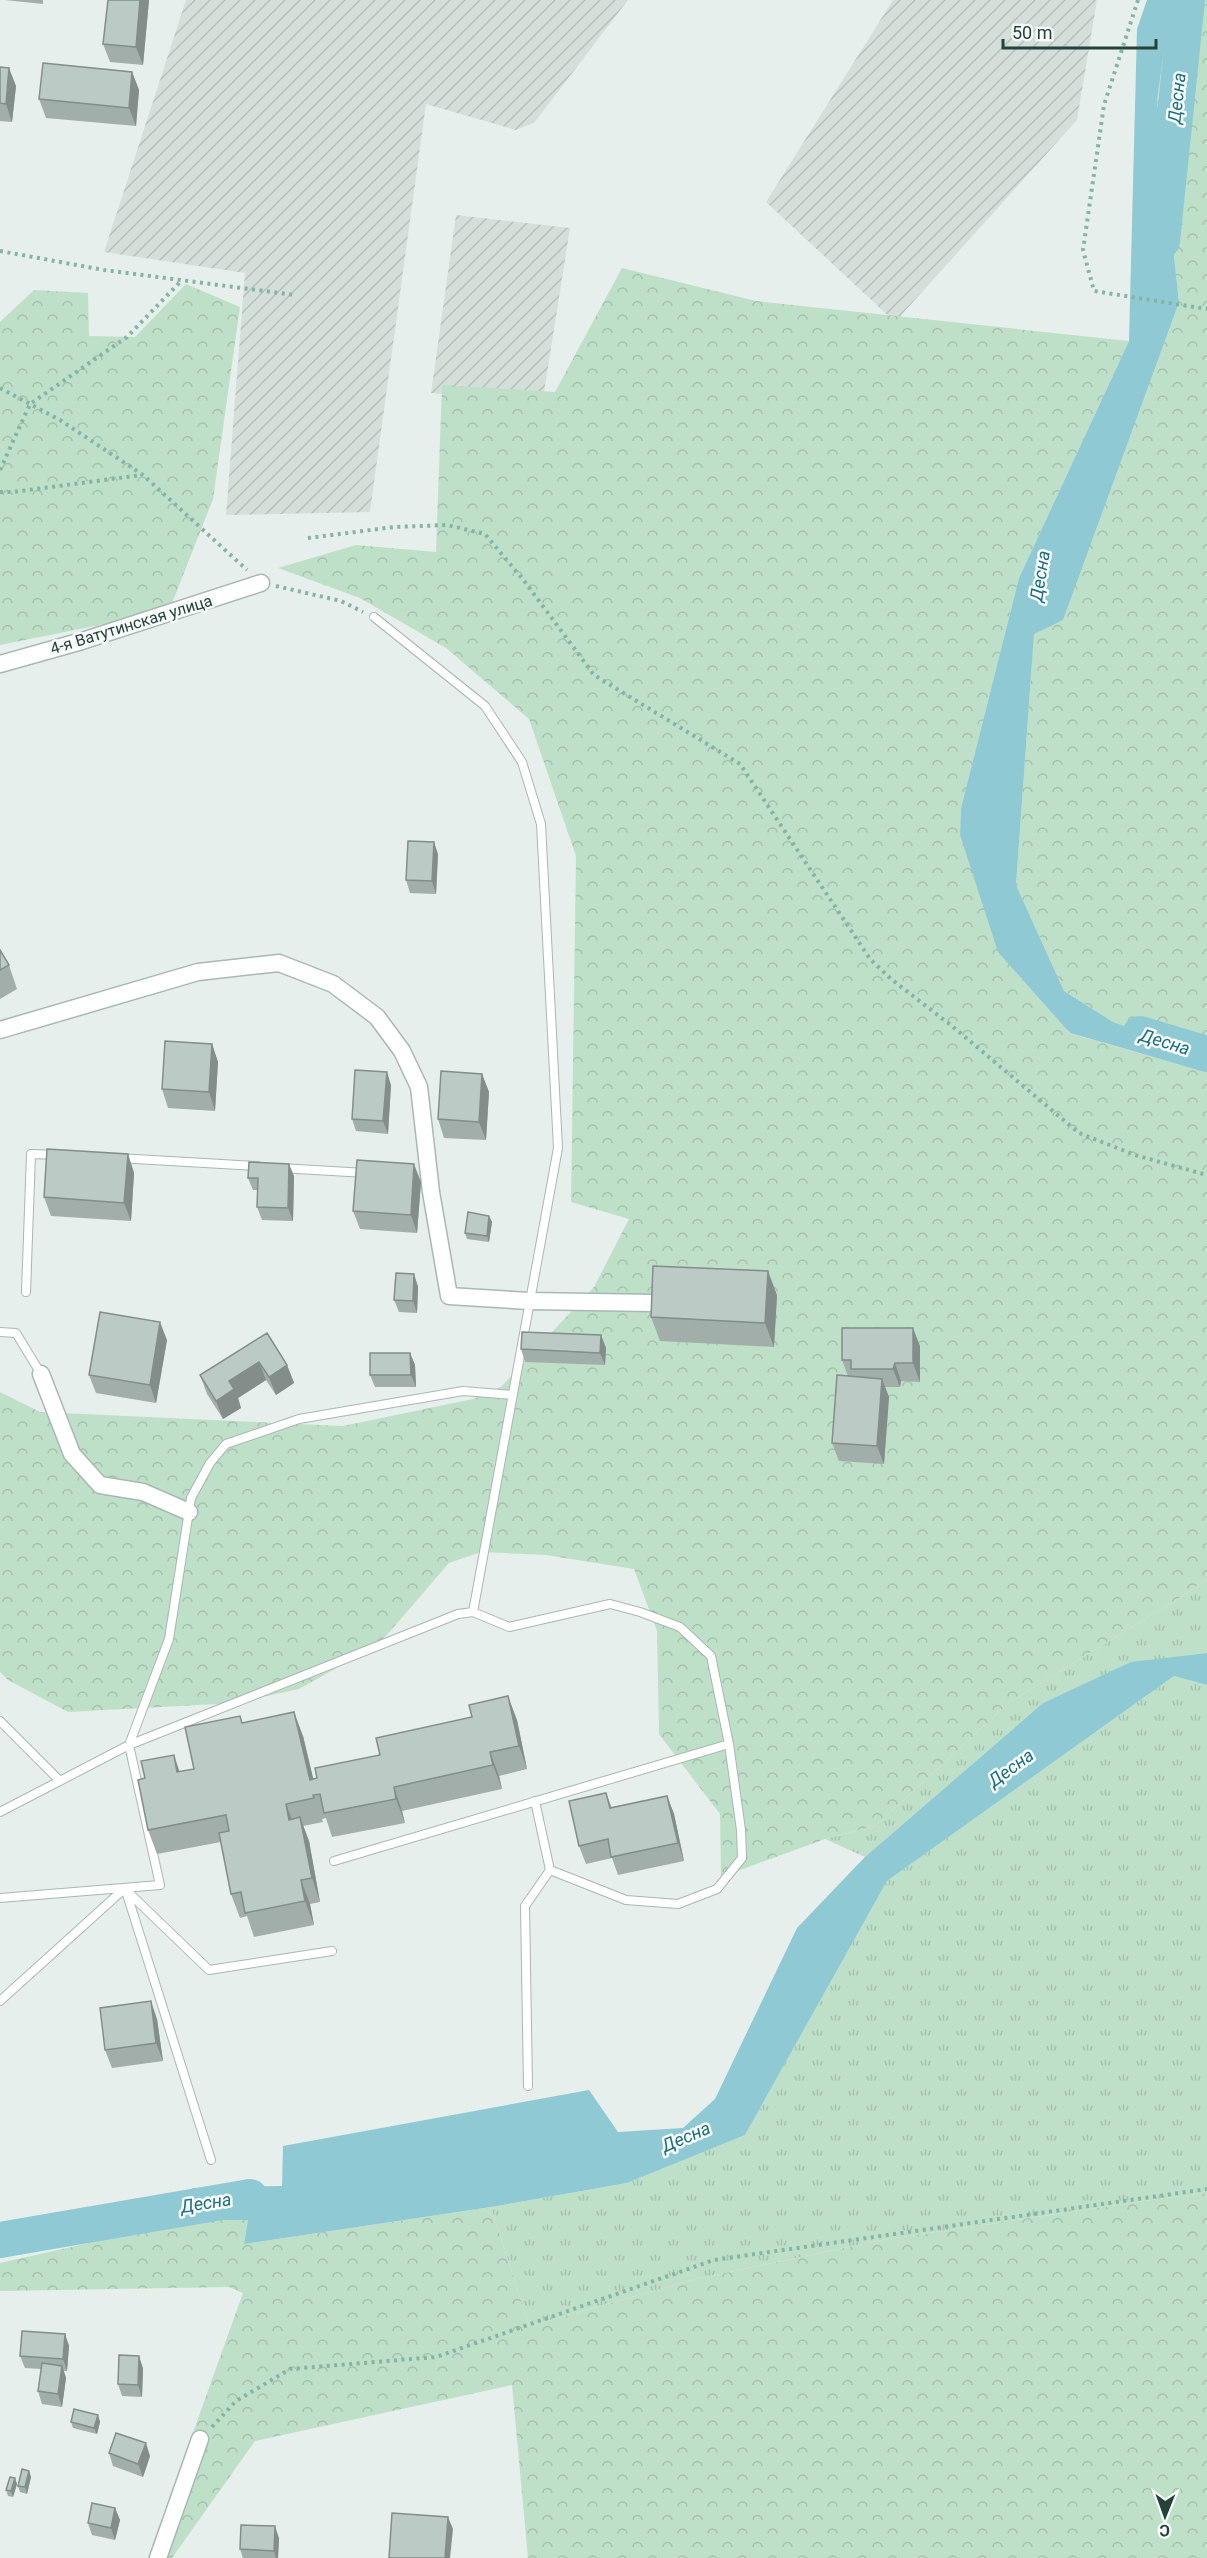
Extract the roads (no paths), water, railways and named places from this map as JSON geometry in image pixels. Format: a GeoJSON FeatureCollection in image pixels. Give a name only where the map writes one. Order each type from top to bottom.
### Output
{"type":"FeatureCollection","features":[{"type":"Feature","properties":{"kind":"street","name":"4-я Ватутинская улица"},"geometry":{"type":"LineString","coordinates":[[0,664],[261,583]]}},
{"type":"Feature","properties":{"kind":"street"},"geometry":{"type":"LineString","coordinates":[[0,1030],[198,972],[279,963],[333,984],[376,1017],[402,1051],[419,1087],[423,1176],[449,1296],[530,1301],[652,1303]]}},
{"type":"Feature","properties":{"kind":"street"},"geometry":{"type":"LineString","coordinates":[[41,1374],[72,1455],[100,1485],[143,1492],[189,1512]]}},
{"type":"Feature","properties":{"kind":"street"},"geometry":{"type":"LineString","coordinates":[[158,2558],[200,2439]]}},
{"type":"Feature","properties":{"kind":"lane"},"geometry":{"type":"LineString","coordinates":[[374,618],[486,706],[522,762],[541,824],[558,1148],[472,1612]]}},
{"type":"Feature","properties":{"kind":"lane"},"geometry":{"type":"LineString","coordinates":[[26,1292],[31,1154],[62,1155]]}},
{"type":"Feature","properties":{"kind":"lane"},"geometry":{"type":"LineString","coordinates":[[106,1157],[381,1174]]}},
{"type":"Feature","properties":{"kind":"lane"},"geometry":{"type":"LineString","coordinates":[[0,1332],[16,1333],[41,1374]]}},
{"type":"Feature","properties":{"kind":"lane"},"geometry":{"type":"LineString","coordinates":[[0,1898],[160,1885],[129,1745],[169,1639],[191,1498],[210,1463],[226,1444],[310,1417],[463,1391],[512,1395]]}},
{"type":"Feature","properties":{"kind":"lane"},"geometry":{"type":"LineString","coordinates":[[0,1812],[129,1745],[458,1614],[472,1612],[509,1627],[610,1605],[640,1612],[680,1628],[711,1656],[729,1744],[741,1830],[742,1858],[717,1889],[678,1904],[626,1900],[550,1870]]}},
{"type":"Feature","properties":{"kind":"lane"},"geometry":{"type":"LineString","coordinates":[[0,1721],[60,1781]]}},
{"type":"Feature","properties":{"kind":"lane"},"geometry":{"type":"LineString","coordinates":[[334,1861],[729,1744]]}},
{"type":"Feature","properties":{"kind":"lane"},"geometry":{"type":"LineString","coordinates":[[528,2086],[525,1906],[550,1870],[535,1801]]}},
{"type":"Feature","properties":{"kind":"lane"},"geometry":{"type":"LineString","coordinates":[[125,1888],[209,1970],[332,1951]]}},
{"type":"Feature","properties":{"kind":"lane"},"geometry":{"type":"LineString","coordinates":[[0,2001],[125,1888]]}},
{"type":"Feature","properties":{"kind":"lane"},"geometry":{"type":"LineString","coordinates":[[125,1888],[210,2160]]}},
{"type":"Feature","properties":{"kind":"water"},"geometry":{"type":"Polygon","coordinates":[[[1147,0],[1184,0],[1166,37],[1157,100],[1179,302],[1063,620],[1034,634],[1016,885],[1064,991],[1113,1022],[1207,1056],[1207,1072],[1070,1033],[998,952],[960,835],[961,808],[1019,578],[1129,341],[1137,29],[1147,0]]]}},
{"type":"Feature","properties":{"kind":"water"},"geometry":{"type":"Polygon","coordinates":[[[1207,1653],[1207,1685],[1174,1676],[887,1881],[745,2135],[627,2183],[491,2207],[244,2244],[248,2220],[211,2220],[192,2188],[282,2186],[283,2146],[589,2090],[618,2132],[683,2128],[715,2099],[797,1928],[865,1857],[1043,1703],[1131,1662],[1207,1653]]]}},
{"type":"Feature","properties":{"kind":"waterway","name":"Десна"},"geometry":{"type":"LineString","coordinates":[[1162,241],[1187,0]]}},
{"type":"Feature","properties":{"kind":"waterway","name":"Десна"},"geometry":{"type":"LineString","coordinates":[[1140,1034],[1207,1054]]}},
{"type":"Feature","properties":{"kind":"waterway","name":"Десна"},"geometry":{"type":"LineString","coordinates":[[0,2240],[250,2197]]}}]}
